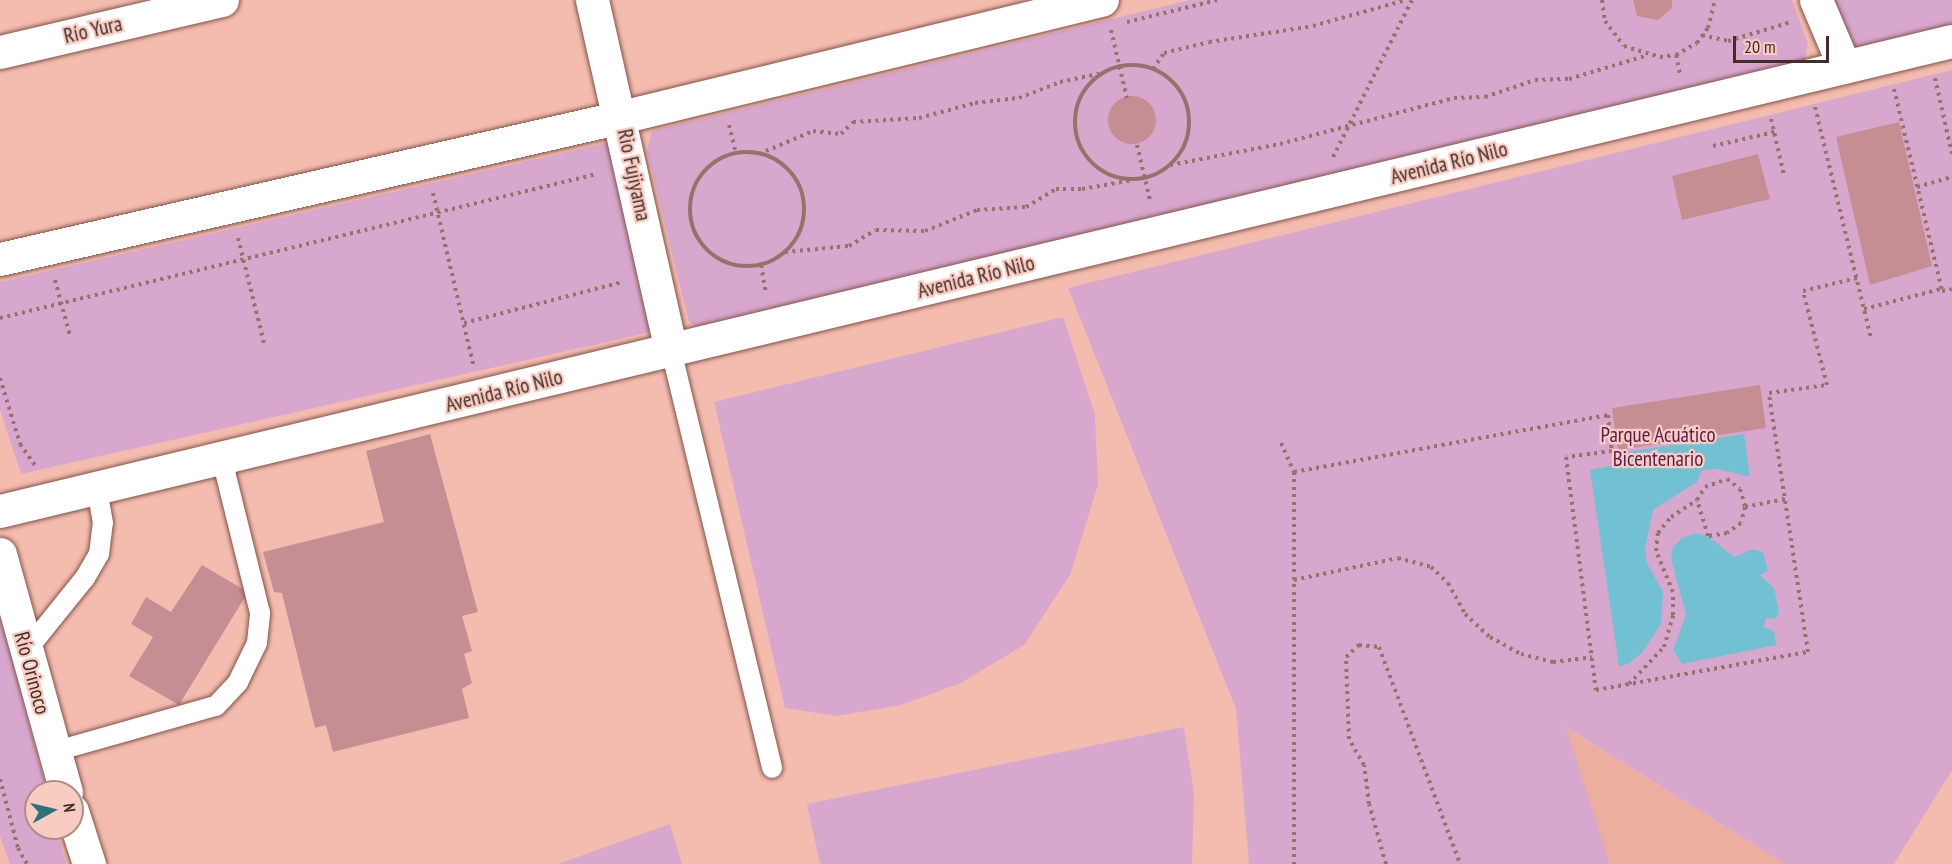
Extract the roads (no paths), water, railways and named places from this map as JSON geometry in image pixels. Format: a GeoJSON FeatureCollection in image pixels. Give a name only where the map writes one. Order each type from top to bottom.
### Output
{"type":"FeatureCollection","features":[{"type":"Feature","properties":{"kind":"street","name":"Río Yura"},"geometry":{"type":"LineString","coordinates":[[0,52],[222,0]]}},
{"type":"Feature","properties":{"kind":"street","name":"Rio Fujiyama"},"geometry":{"type":"LineString","coordinates":[[594,0],[671,350]]}},
{"type":"Feature","properties":{"kind":"street"},"geometry":{"type":"LineString","coordinates":[[1816,0],[1844,66]]}},
{"type":"Feature","properties":{"kind":"street"},"geometry":{"type":"LineString","coordinates":[[0,259],[621,117],[1106,13]]}},
{"type":"Feature","properties":{"kind":"street","name":"Avenida Río Nilo"},"geometry":{"type":"LineString","coordinates":[[0,511],[1952,41]]}},
{"type":"Feature","properties":{"kind":"street","name":"Río Orinoco"},"geometry":{"type":"LineString","coordinates":[[0,554],[62,780]]}},
{"type":"Feature","properties":{"kind":"street"},"geometry":{"type":"LineString","coordinates":[[81,840],[89,864]]}},
{"type":"Feature","properties":{"kind":"lane"},"geometry":{"type":"LineString","coordinates":[[671,350],[772,768]]}},
{"type":"Feature","properties":{"kind":"lane"},"geometry":{"type":"LineString","coordinates":[[53,753],[216,706],[238,682],[257,643],[260,613],[222,459]]}},
{"type":"Feature","properties":{"kind":"lane"},"geometry":{"type":"LineString","coordinates":[[26,651],[99,554],[103,523],[97,488]]}},
{"type":"Feature","properties":{"kind":"water"},"geometry":{"type":"Polygon","coordinates":[[[1744,434],[1750,477],[1718,469],[1702,470],[1697,482],[1653,510],[1645,549],[1647,563],[1663,592],[1661,624],[1642,653],[1628,664],[1619,666],[1590,470],[1625,463],[1627,452],[1744,434]]]}},
{"type":"Feature","properties":{"kind":"water"},"geometry":{"type":"Polygon","coordinates":[[[1696,533],[1708,536],[1734,557],[1753,549],[1763,552],[1768,571],[1760,575],[1774,588],[1779,611],[1776,619],[1766,618],[1764,627],[1774,631],[1776,645],[1682,664],[1673,650],[1686,615],[1671,559],[1673,547],[1682,538],[1696,533]]]}},
{"type":"Feature","properties":{"kind":"park label","name":"Parque Acuático Bicentenario"},"geometry":{"type":"Point","coordinates":[1658,447]}}]}
